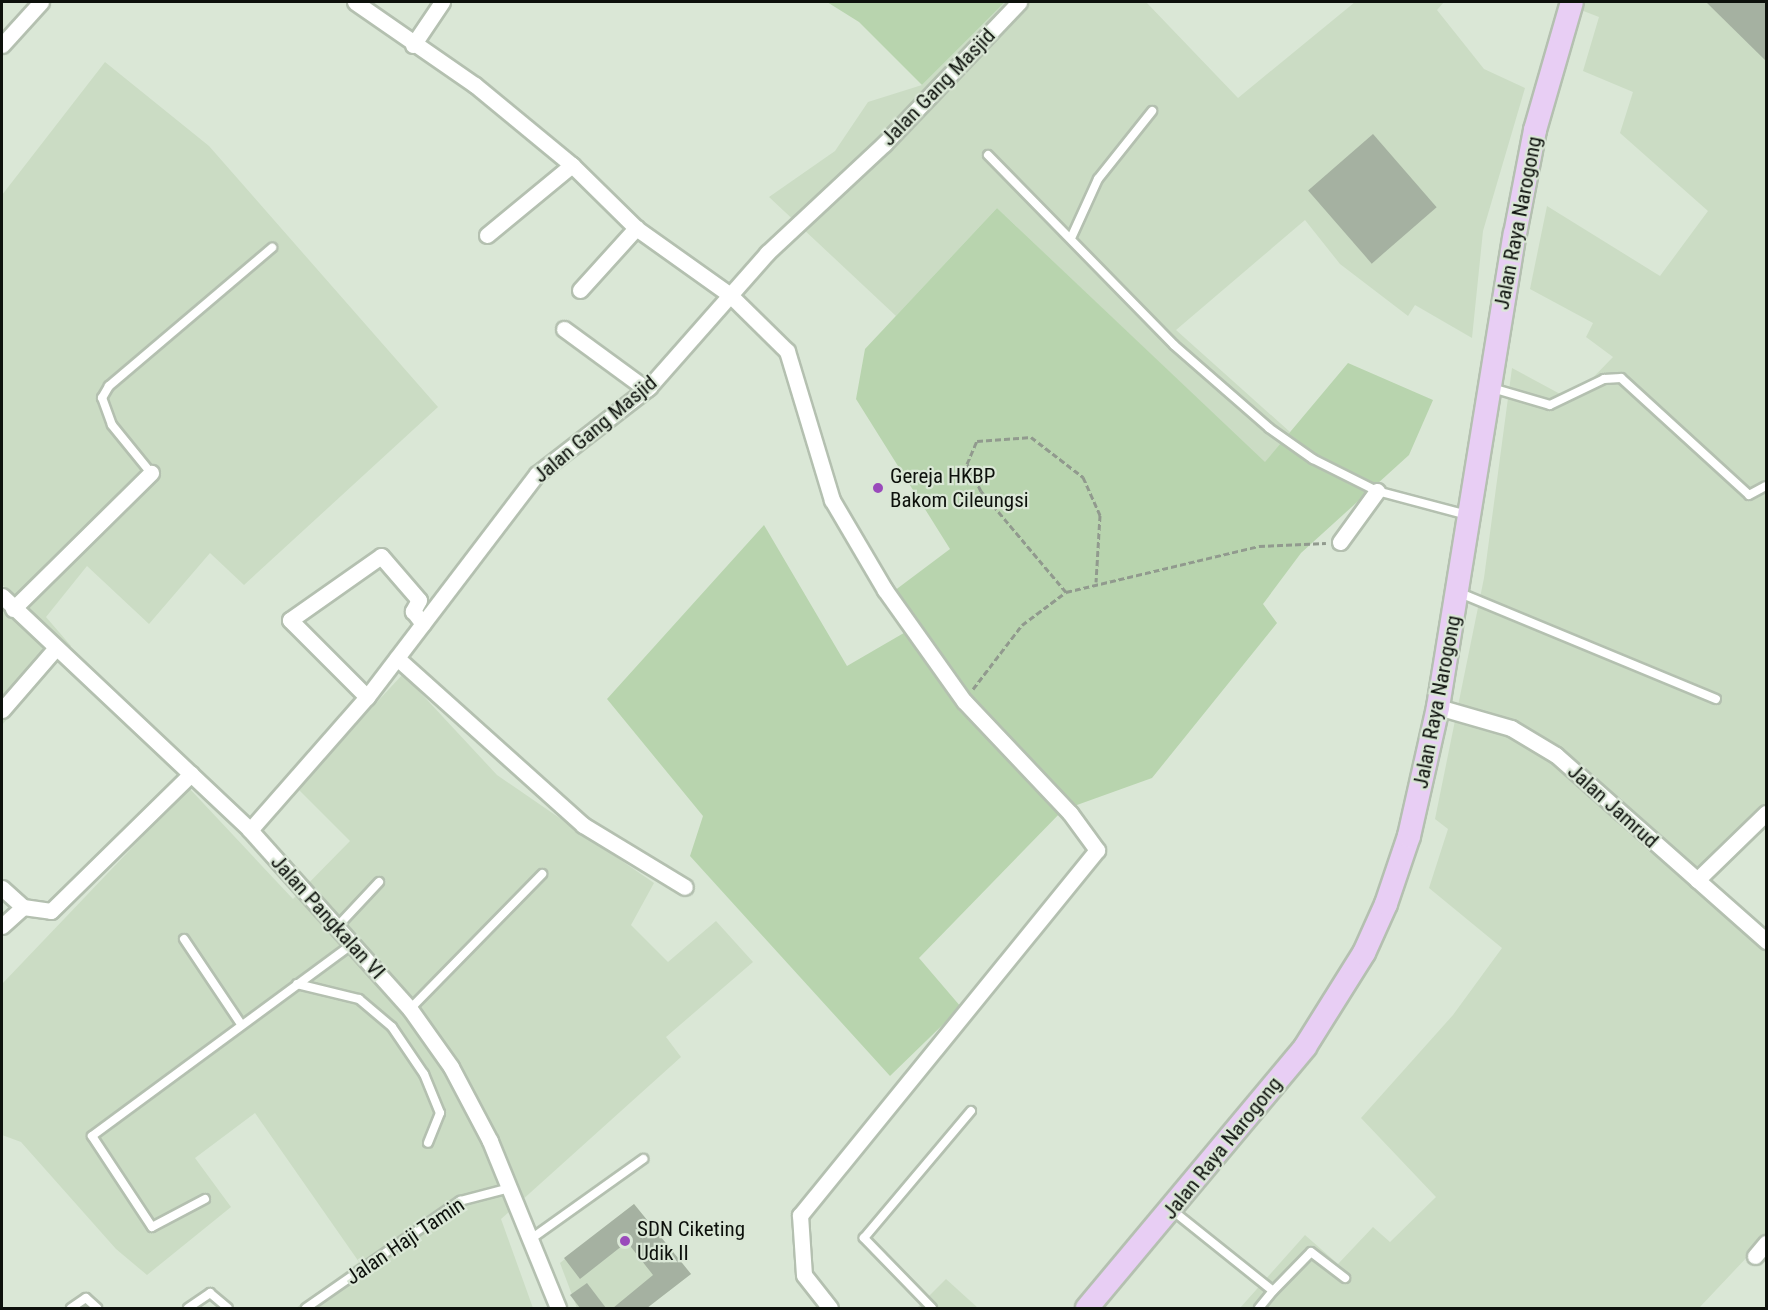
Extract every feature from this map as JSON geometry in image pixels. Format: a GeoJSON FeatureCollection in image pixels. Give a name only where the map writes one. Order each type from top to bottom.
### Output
{"type":"FeatureCollection","features":[{"type":"Feature","properties":{"kind":"main road","name":"Jalan Raya Narogong"},"geometry":{"type":"LineString","coordinates":[[1087,1308],[1172,1210],[1305,1047],[1364,953],[1409,836],[1438,707],[1459,592],[1489,387],[1535,130],[1572,2]]}},
{"type":"Feature","properties":{"kind":"street"},"geometry":{"type":"LineString","coordinates":[[2,45],[41,2]]}},
{"type":"Feature","properties":{"kind":"street"},"geometry":{"type":"LineString","coordinates":[[355,2],[413,45],[475,85],[572,165],[636,228],[729,294],[794,362],[804,420],[832,501],[885,590],[964,701],[1070,813],[1097,850],[800,1215],[804,1275],[830,1308]]}},
{"type":"Feature","properties":{"kind":"street"},"geometry":{"type":"LineString","coordinates":[[413,45],[442,2]]}},
{"type":"Feature","properties":{"kind":"street","name":"Jalan Gang Masjid"},"geometry":{"type":"LineString","coordinates":[[250,830],[367,697],[537,474],[646,389],[729,294],[884,144],[1019,2]]}},
{"type":"Feature","properties":{"kind":"street"},"geometry":{"type":"LineString","coordinates":[[488,235],[572,165]]}},
{"type":"Feature","properties":{"kind":"street"},"geometry":{"type":"LineString","coordinates":[[580,290],[636,228]]}},
{"type":"Feature","properties":{"kind":"street"},"geometry":{"type":"LineString","coordinates":[[564,329],[646,389]]}},
{"type":"Feature","properties":{"kind":"street"},"geometry":{"type":"LineString","coordinates":[[13,609],[151,473]]}},
{"type":"Feature","properties":{"kind":"street"},"geometry":{"type":"LineString","coordinates":[[1340,542],[1377,491]]}},
{"type":"Feature","properties":{"kind":"street"},"geometry":{"type":"LineString","coordinates":[[367,697],[290,620],[381,556],[419,600],[413,611],[423,624]]}},
{"type":"Feature","properties":{"kind":"street","name":"Jalan Pangkalan VI"},"geometry":{"type":"LineString","coordinates":[[2,596],[54,650],[250,830],[410,1009],[451,1067],[510,1188],[558,1308]]}},
{"type":"Feature","properties":{"kind":"street"},"geometry":{"type":"LineString","coordinates":[[2,710],[54,650]]}},
{"type":"Feature","properties":{"kind":"street"},"geometry":{"type":"LineString","coordinates":[[397,658],[583,825],[686,887]]}},
{"type":"Feature","properties":{"kind":"street","name":"Jalan Jamrud"},"geometry":{"type":"LineString","coordinates":[[1438,707],[1511,729],[1556,755],[1767,941]]}},
{"type":"Feature","properties":{"kind":"street"},"geometry":{"type":"LineString","coordinates":[[2,888],[23,908],[51,911],[191,774]]}},
{"type":"Feature","properties":{"kind":"street"},"geometry":{"type":"LineString","coordinates":[[1697,880],[1767,813]]}},
{"type":"Feature","properties":{"kind":"street"},"geometry":{"type":"LineString","coordinates":[[2,926],[23,908]]}},
{"type":"Feature","properties":{"kind":"street"},"geometry":{"type":"LineString","coordinates":[[1755,1256],[1767,1244]]}},
{"type":"Feature","properties":{"kind":"lane"},"geometry":{"type":"LineString","coordinates":[[1072,236],[1098,179],[1152,111]]}},
{"type":"Feature","properties":{"kind":"lane"},"geometry":{"type":"LineString","coordinates":[[988,155],[1072,236],[1174,345],[1269,428],[1313,459],[1377,491],[1469,516]]}},
{"type":"Feature","properties":{"kind":"lane"},"geometry":{"type":"LineString","coordinates":[[151,473],[112,425],[102,398],[109,386],[272,248]]}},
{"type":"Feature","properties":{"kind":"lane"},"geometry":{"type":"LineString","coordinates":[[1489,387],[1550,405],[1604,379],[1622,378],[1749,495],[1767,486]]}},
{"type":"Feature","properties":{"kind":"lane"},"geometry":{"type":"LineString","coordinates":[[1459,592],[1716,699]]}},
{"type":"Feature","properties":{"kind":"lane"},"geometry":{"type":"LineString","coordinates":[[410,1009],[542,874]]}},
{"type":"Feature","properties":{"kind":"lane"},"geometry":{"type":"LineString","coordinates":[[336,928],[379,882]]}},
{"type":"Feature","properties":{"kind":"lane"},"geometry":{"type":"LineString","coordinates":[[184,939],[241,1024]]}},
{"type":"Feature","properties":{"kind":"lane"},"geometry":{"type":"LineString","coordinates":[[205,1199],[152,1227],[91,1138],[241,1024],[352,945]]}},
{"type":"Feature","properties":{"kind":"lane"},"geometry":{"type":"LineString","coordinates":[[297,984],[359,999],[392,1027],[424,1074],[440,1113],[428,1143]]}},
{"type":"Feature","properties":{"kind":"lane"},"geometry":{"type":"LineString","coordinates":[[932,1308],[864,1238],[971,1111]]}},
{"type":"Feature","properties":{"kind":"lane"},"geometry":{"type":"LineString","coordinates":[[531,1239],[643,1159]]}},
{"type":"Feature","properties":{"kind":"lane","name":"Jalan Haji Tamin"},"geometry":{"type":"LineString","coordinates":[[306,1308],[460,1201],[510,1188]]}},
{"type":"Feature","properties":{"kind":"lane"},"geometry":{"type":"LineString","coordinates":[[1172,1210],[1273,1291]]}},
{"type":"Feature","properties":{"kind":"lane"},"geometry":{"type":"LineString","coordinates":[[1259,1308],[1311,1252],[1345,1278]]}},
{"type":"Feature","properties":{"kind":"lane"},"geometry":{"type":"LineString","coordinates":[[188,1308],[210,1293],[228,1308]]}},
{"type":"Feature","properties":{"kind":"lane"},"geometry":{"type":"LineString","coordinates":[[71,1308],[86,1298],[97,1308]]}},
{"type":"Feature","properties":{"kind":"path"},"geometry":{"type":"LineString","coordinates":[[1065,592],[981,491],[967,464],[977,441],[1030,436],[1083,477],[1100,515],[1096,582]]}},
{"type":"Feature","properties":{"kind":"path"},"geometry":{"type":"LineString","coordinates":[[964,701],[1023,625],[1065,592],[1096,582],[1259,546],[1340,542]]}},
{"type":"Feature","properties":{"kind":"shaded area"},"geometry":{"type":"Polygon","coordinates":[[[827,2],[1005,2],[922,85],[859,22],[827,2]]]}},
{"type":"Feature","properties":{"kind":"shaded area"},"geometry":{"type":"Polygon","coordinates":[[[1005,2],[1146,2],[1238,98],[1355,2],[1444,2],[1437,10],[1484,69],[1525,88],[1483,231],[1472,338],[1415,305],[1408,316],[1340,264],[1305,220],[1176,330],[1290,432],[1265,463],[997,208],[896,316],[769,197],[835,151],[868,102],[922,85],[1005,2]]]}},
{"type":"Feature","properties":{"kind":"shaded area"},"geometry":{"type":"Polygon","coordinates":[[[1560,2],[1766,2],[1766,822],[1703,883],[1766,947],[1766,1237],[1699,1308],[1240,1308],[1305,1235],[1338,1264],[1373,1227],[1390,1242],[1436,1197],[1361,1118],[1453,1015],[1502,948],[1429,888],[1448,829],[1435,819],[1484,578],[1512,368],[1562,395],[1582,389],[1613,357],[1586,337],[1593,323],[1530,289],[1547,206],[1660,276],[1708,211],[1620,133],[1633,92],[1583,71],[1599,17],[1560,2]]]}},
{"type":"Feature","properties":{"kind":"shaded area"},"geometry":{"type":"Polygon","coordinates":[[[105,62],[209,146],[438,407],[244,585],[210,553],[149,624],[87,566],[46,617],[71,646],[2,725],[2,600],[9,592],[2,584],[2,195],[105,62]]]}},
{"type":"Feature","properties":{"kind":"shaded area"},"geometry":{"type":"Polygon","coordinates":[[[997,208],[1265,462],[1348,363],[1433,400],[1409,455],[1301,553],[1263,604],[1277,623],[1152,778],[1063,810],[919,958],[961,1007],[890,1076],[690,856],[703,816],[607,699],[764,525],[847,666],[909,630],[894,591],[950,549],[856,399],[865,349],[997,208]]]}},
{"type":"Feature","properties":{"kind":"shaded area"},"geometry":{"type":"Polygon","coordinates":[[[403,674],[497,775],[654,883],[631,925],[668,962],[716,921],[753,962],[666,1037],[681,1057],[501,1219],[533,1308],[296,1308],[359,1262],[255,1113],[195,1158],[231,1207],[147,1275],[116,1249],[21,1142],[2,1135],[2,984],[189,788],[293,899],[350,841],[297,788],[403,674]]]}},
{"type":"Feature","properties":{"kind":"shaded area","name":"SDN Ciketing Udik II"},"geometry":{"type":"Polygon","coordinates":[[[634,1204],[691,1274],[647,1308],[577,1308],[560,1263],[634,1204]]]}},
{"type":"Feature","properties":{"kind":"shaded area"},"geometry":{"type":"Polygon","coordinates":[[[946,1279],[978,1308],[917,1308],[946,1279]]]}},
{"type":"Feature","properties":{"kind":"building"},"geometry":{"type":"Polygon","coordinates":[[[1706,2],[1767,2],[1767,62],[1706,2]]]}},
{"type":"Feature","properties":{"kind":"building"},"geometry":{"type":"Polygon","coordinates":[[[1373,134],[1437,207],[1372,264],[1308,190],[1373,134]]]}},
{"type":"Feature","properties":{"kind":"building","name":"SDN Ciketing Udik II"},"geometry":{"type":"Polygon","coordinates":[[[634,1204],[691,1274],[647,1308],[613,1308],[653,1275],[627,1242],[580,1279],[564,1258],[634,1204]]]}},
{"type":"Feature","properties":{"kind":"building"},"geometry":{"type":"Polygon","coordinates":[[[587,1283],[606,1308],[580,1308],[570,1295],[587,1283]]]}},
{"type":"Feature","properties":{"kind":"place","name":"Gereja HKBP Bakom Cileungsi"},"geometry":{"type":"Point","coordinates":[878,488]}},
{"type":"Feature","properties":{"kind":"place","name":"SDN Ciketing Udik II"},"geometry":{"type":"Point","coordinates":[625,1241]}}]}
